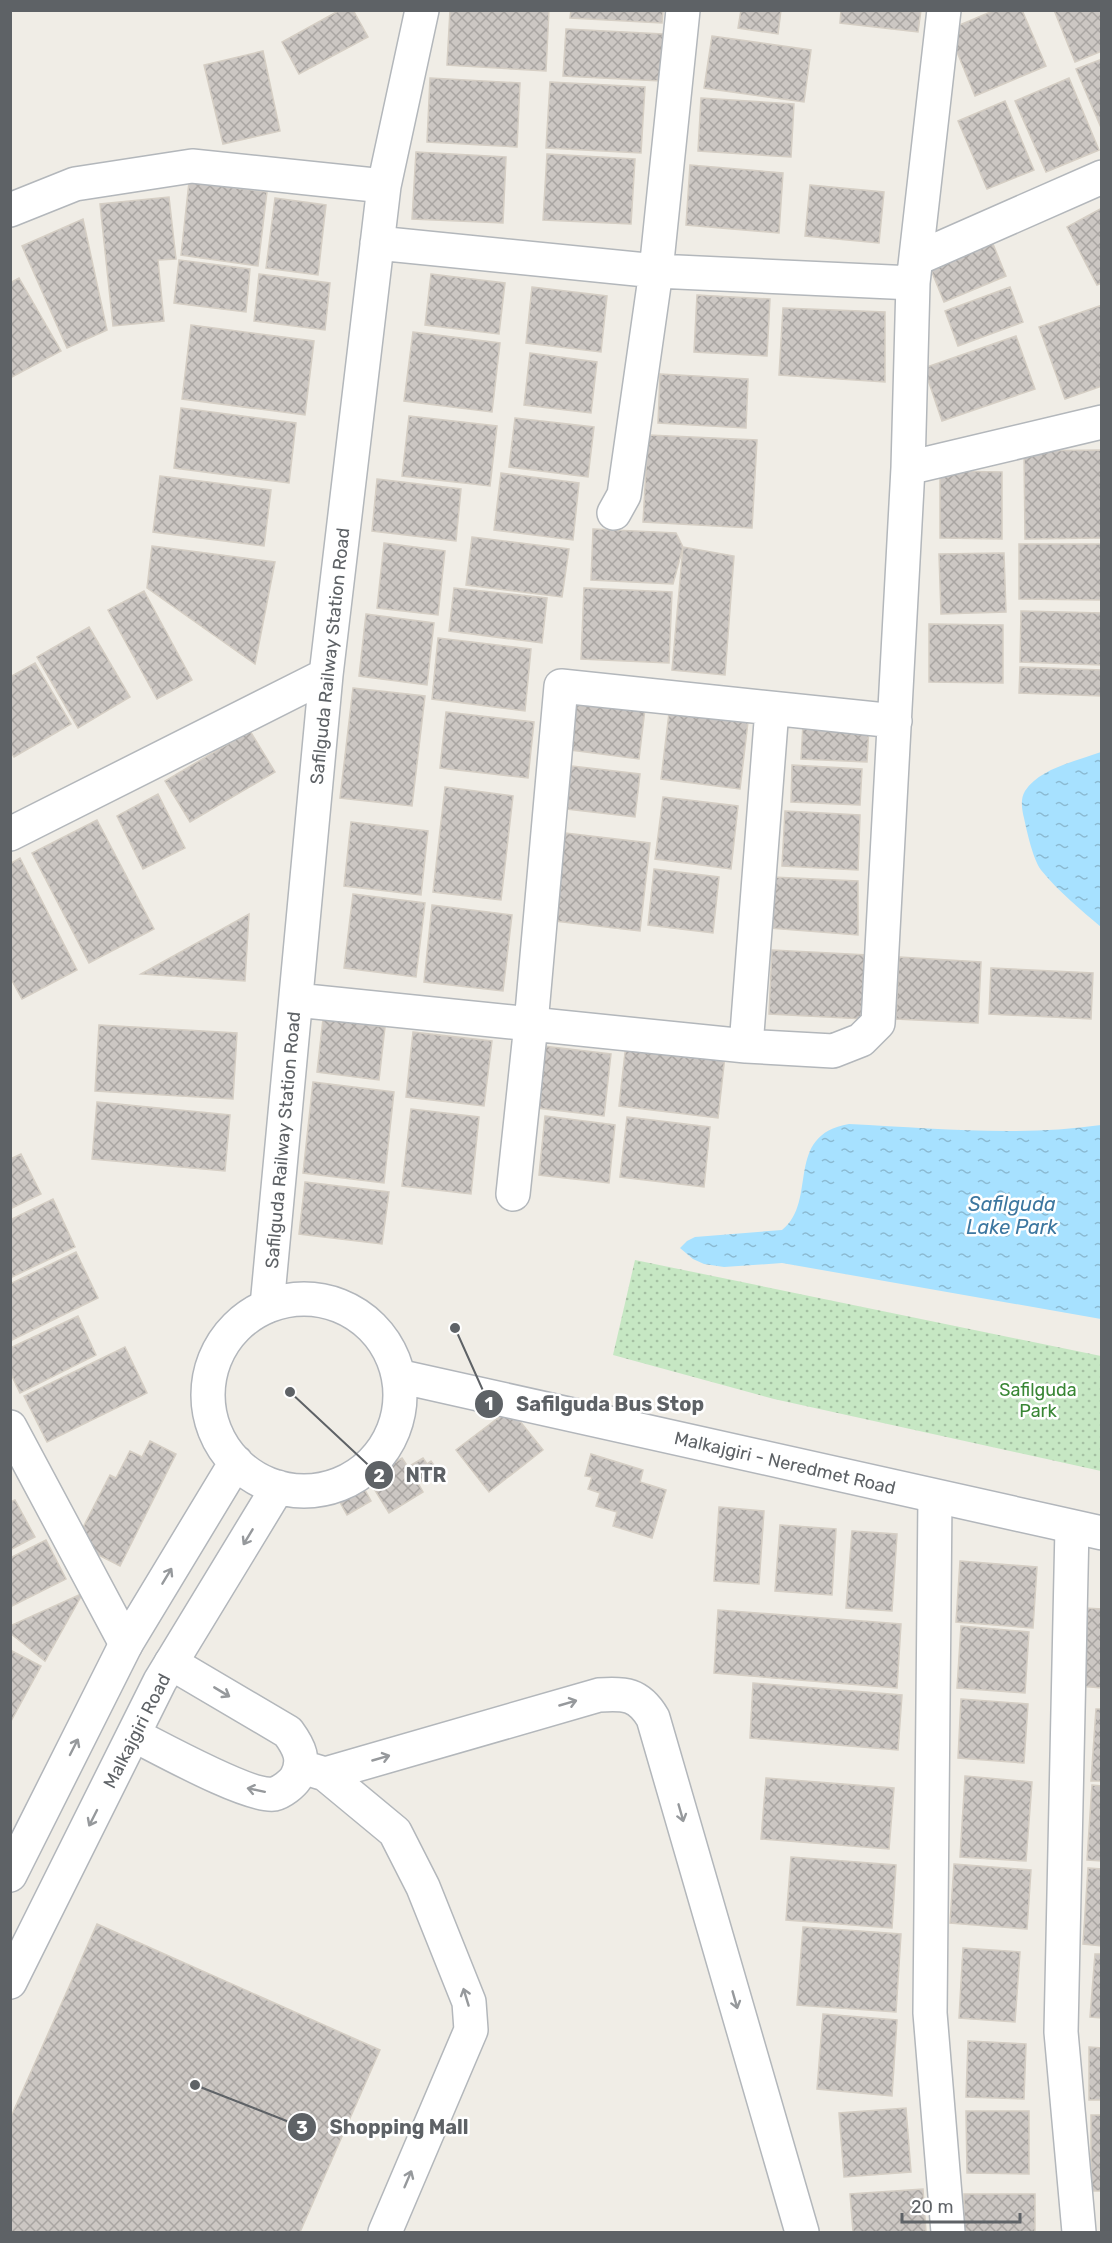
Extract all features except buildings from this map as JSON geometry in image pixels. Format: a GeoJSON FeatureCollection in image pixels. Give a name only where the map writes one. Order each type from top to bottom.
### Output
{"type":"FeatureCollection","features":[{"type":"Feature","properties":{"kind":"street","name":"Safilguda Railway Station Road"},"geometry":{"type":"LineString","coordinates":[[267,1306],[326,675],[377,243],[384,186],[422,10]]}},
{"type":"Feature","properties":{"kind":"street"},"geometry":{"type":"LineString","coordinates":[[614,513],[624,495],[657,272],[683,10]]}},
{"type":"Feature","properties":{"kind":"street"},"geometry":{"type":"LineString","coordinates":[[296,1000],[746,1046],[833,1051],[861,1040],[878,1023],[908,468],[916,270],[944,10]]}},
{"type":"Feature","properties":{"kind":"street"},"geometry":{"type":"LineString","coordinates":[[10,210],[75,184],[192,166],[384,186]]}},
{"type":"Feature","properties":{"kind":"street"},"geometry":{"type":"LineString","coordinates":[[377,243],[657,272],[916,270],[1101,177]]}},
{"type":"Feature","properties":{"kind":"street"},"geometry":{"type":"LineString","coordinates":[[908,468],[1101,422]]}},
{"type":"Feature","properties":{"kind":"street"},"geometry":{"type":"LineString","coordinates":[[10,834],[326,675]]}},
{"type":"Feature","properties":{"kind":"street"},"geometry":{"type":"LineString","coordinates":[[513,1194],[531,1024],[561,686],[895,721]]}},
{"type":"Feature","properties":{"kind":"street"},"geometry":{"type":"LineString","coordinates":[[746,1046],[772,708]]}},
{"type":"Feature","properties":{"kind":"street"},"geometry":{"type":"LineString","coordinates":[[309,1299],[330,1302],[366,1322],[380,1338],[391,1356],[398,1376],[399,1401],[395,1425],[385,1447],[369,1465],[350,1480],[327,1489],[302,1491],[278,1487],[255,1478],[236,1462],[221,1444],[212,1422],[208,1399],[210,1376],[217,1353],[230,1333],[247,1317],[267,1306],[288,1300],[309,1299]]}},
{"type":"Feature","properties":{"kind":"street","name":"Malkajgiri - Neredmet Road"},"geometry":{"type":"LineString","coordinates":[[398,1376],[1087,1530]]}},
{"type":"Feature","properties":{"kind":"street"},"geometry":{"type":"LineString","coordinates":[[10,1428],[126,1644]]}},
{"type":"Feature","properties":{"kind":"street"},"geometry":{"type":"LineString","coordinates":[[10,1875],[126,1644],[236,1462]]}},
{"type":"Feature","properties":{"kind":"street","name":"Malkajgiri Road"},"geometry":{"type":"LineString","coordinates":[[10,1982],[171,1663],[278,1487]]}},
{"type":"Feature","properties":{"kind":"street"},"geometry":{"type":"LineString","coordinates":[[935,1497],[930,2013],[948,2232]]}},
{"type":"Feature","properties":{"kind":"street"},"geometry":{"type":"LineString","coordinates":[[1079,2232],[1061,2032],[1087,1530]]}},
{"type":"Feature","properties":{"kind":"street"},"geometry":{"type":"LineString","coordinates":[[171,1663],[288,1732],[313,1771],[394,1832],[423,1887],[469,2002],[471,2030],[385,2232]]}},
{"type":"Feature","properties":{"kind":"street"},"geometry":{"type":"LineString","coordinates":[[134,1735],[251,1791],[275,1794],[313,1771],[599,1695],[619,1693],[631,1696],[646,1706],[653,1718],[802,2232]]}},
{"type":"Feature","properties":{"kind":"green space","name":"Safilguda Park"},"geometry":{"type":"Polygon","coordinates":[[[635,1260],[1101,1356],[1101,1471],[774,1399],[613,1355],[635,1260]]]}},
{"type":"Feature","properties":{"kind":"water"},"geometry":{"type":"Polygon","coordinates":[[[1101,752],[1101,927],[1062,893],[1041,870],[1035,859],[1023,815],[1022,797],[1040,776],[1060,766],[1101,752]]]}},
{"type":"Feature","properties":{"kind":"water","name":"Safilguda Lake Park"},"geometry":{"type":"Polygon","coordinates":[[[849,1124],[1007,1131],[1070,1129],[1101,1125],[1101,1319],[782,1263],[724,1267],[704,1264],[693,1259],[680,1248],[695,1237],[782,1230],[793,1218],[799,1203],[809,1155],[816,1141],[829,1131],[849,1124]]]}},
{"type":"Feature","properties":{"kind":"place","name":"Safilguda Bus Stop"},"geometry":{"type":"Point","coordinates":[455,1328]}},
{"type":"Feature","properties":{"kind":"place","name":"NTR"},"geometry":{"type":"Point","coordinates":[290,1392]}},
{"type":"Feature","properties":{"kind":"place","name":"Shopping Mall"},"geometry":{"type":"Point","coordinates":[195,2085]}}]}
